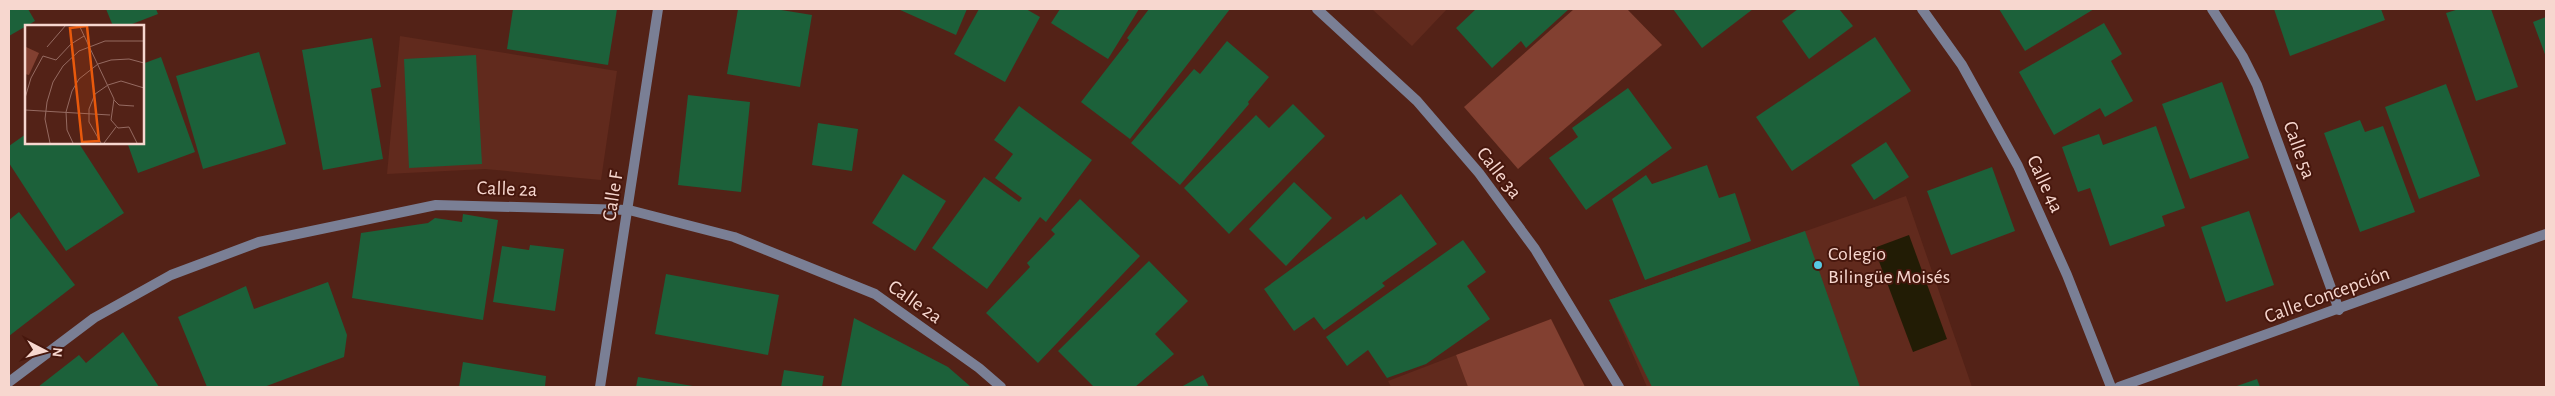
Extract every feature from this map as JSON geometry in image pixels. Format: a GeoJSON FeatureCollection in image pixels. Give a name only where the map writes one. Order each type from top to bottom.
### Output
{"type":"FeatureCollection","features":[{"type":"Feature","properties":{"kind":"street","name":"Calle F"},"geometry":{"type":"LineString","coordinates":[[600,387],[658,9]]}},
{"type":"Feature","properties":{"kind":"street","name":"Calle 3a"},"geometry":{"type":"LineString","coordinates":[[1317,9],[1417,101],[1479,173],[1534,249],[1619,387]]}},
{"type":"Feature","properties":{"kind":"street","name":"Calle 4a"},"geometry":{"type":"LineString","coordinates":[[1922,9],[1962,65],[2018,166],[2067,275],[2111,387]]}},
{"type":"Feature","properties":{"kind":"street","name":"Calle 5a"},"geometry":{"type":"LineString","coordinates":[[2212,9],[2257,85],[2339,310]]}},
{"type":"Feature","properties":{"kind":"street","name":"Calle 2a"},"geometry":{"type":"LineString","coordinates":[[9,382],[94,318],[171,275],[259,242],[436,205],[628,210],[734,237],[875,294],[979,368],[1001,387]]}},
{"type":"Feature","properties":{"kind":"street","name":"Calle Concepción"},"geometry":{"type":"LineString","coordinates":[[2120,387],[2339,310],[2546,234]]}},
{"type":"Feature","properties":{"kind":"shaded area"},"geometry":{"type":"Polygon","coordinates":[[[1372,9],[1447,9],[1412,46],[1372,9]]]}},
{"type":"Feature","properties":{"kind":"shaded area"},"geometry":{"type":"Polygon","coordinates":[[[1574,9],[1627,9],[1662,45],[1518,169],[1464,107],[1574,9]]]}},
{"type":"Feature","properties":{"kind":"shaded area"},"geometry":{"type":"Polygon","coordinates":[[[400,36],[617,71],[601,180],[485,169],[387,174],[400,36]]]}},
{"type":"Feature","properties":{"kind":"shaded area","name":"Colegio Bilingüe Moisés"},"geometry":{"type":"Polygon","coordinates":[[[1906,196],[1972,387],[1647,387],[1609,300],[1906,196]]]}},
{"type":"Feature","properties":{"kind":"shaded area"},"geometry":{"type":"Polygon","coordinates":[[[1909,235],[1947,339],[1913,352],[1874,248],[1909,235]]]}},
{"type":"Feature","properties":{"kind":"shaded area"},"geometry":{"type":"Polygon","coordinates":[[[1551,319],[1585,387],[1468,387],[1456,355],[1551,319]]]}},
{"type":"Feature","properties":{"kind":"shaded area"},"geometry":{"type":"Polygon","coordinates":[[[1456,355],[1468,387],[1391,387],[1388,381],[1456,355]]]}},
{"type":"Feature","properties":{"kind":"building"},"geometry":{"type":"Polygon","coordinates":[[[9,9],[28,9],[35,21],[25,25],[9,36],[9,9]]]}},
{"type":"Feature","properties":{"kind":"building"},"geometry":{"type":"Polygon","coordinates":[[[106,9],[156,9],[158,14],[130,25],[113,25],[106,9]]]}},
{"type":"Feature","properties":{"kind":"building"},"geometry":{"type":"Polygon","coordinates":[[[513,9],[617,9],[608,65],[507,49],[513,9]]]}},
{"type":"Feature","properties":{"kind":"building"},"geometry":{"type":"Polygon","coordinates":[[[738,9],[775,9],[812,15],[800,87],[727,74],[738,9]]]}},
{"type":"Feature","properties":{"kind":"building"},"geometry":{"type":"Polygon","coordinates":[[[898,9],[967,9],[956,35],[898,9]]]}},
{"type":"Feature","properties":{"kind":"building"},"geometry":{"type":"Polygon","coordinates":[[[979,9],[1026,9],[1040,17],[1005,82],[954,54],[979,9]]]}},
{"type":"Feature","properties":{"kind":"building"},"geometry":{"type":"Polygon","coordinates":[[[1060,9],[1139,9],[1108,59],[1051,23],[1060,9]]]}},
{"type":"Feature","properties":{"kind":"building"},"geometry":{"type":"Polygon","coordinates":[[[1149,9],[1230,9],[1130,139],[1081,102],[1129,40],[1127,38],[1149,9]]]}},
{"type":"Feature","properties":{"kind":"building"},"geometry":{"type":"Polygon","coordinates":[[[1476,9],[1569,9],[1526,48],[1521,41],[1492,68],[1456,28],[1476,9]]]}},
{"type":"Feature","properties":{"kind":"building"},"geometry":{"type":"Polygon","coordinates":[[[1673,9],[1753,9],[1702,48],[1673,9]]]}},
{"type":"Feature","properties":{"kind":"building"},"geometry":{"type":"Polygon","coordinates":[[[1798,9],[1839,9],[1853,26],[1809,59],[1782,21],[1798,9]]]}},
{"type":"Feature","properties":{"kind":"building"},"geometry":{"type":"Polygon","coordinates":[[[1999,9],[2094,9],[2025,51],[1999,9]]]}},
{"type":"Feature","properties":{"kind":"building"},"geometry":{"type":"Polygon","coordinates":[[[2274,9],[2381,9],[2385,20],[2290,56],[2274,9]]]}},
{"type":"Feature","properties":{"kind":"building"},"geometry":{"type":"Polygon","coordinates":[[[2459,9],[2491,9],[2518,87],[2476,101],[2446,13],[2459,9]]]}},
{"type":"Feature","properties":{"kind":"building"},"geometry":{"type":"Polygon","coordinates":[[[2546,17],[2546,57],[2533,22],[2546,17]]]}},
{"type":"Feature","properties":{"kind":"building"},"geometry":{"type":"Polygon","coordinates":[[[2104,23],[2122,54],[2111,61],[2133,101],[2105,117],[2100,108],[2054,135],[2019,72],[2104,23]]]}},
{"type":"Feature","properties":{"kind":"building"},"geometry":{"type":"Polygon","coordinates":[[[1875,37],[1911,91],[1792,171],[1756,117],[1875,37]]]}},
{"type":"Feature","properties":{"kind":"building"},"geometry":{"type":"Polygon","coordinates":[[[372,38],[381,87],[371,89],[383,159],[323,170],[302,50],[372,38]]]}},
{"type":"Feature","properties":{"kind":"building"},"geometry":{"type":"Polygon","coordinates":[[[1227,41],[1269,77],[1248,102],[1249,104],[1180,185],[1131,143],[1194,69],[1200,74],[1227,41]]]}},
{"type":"Feature","properties":{"kind":"building"},"geometry":{"type":"Polygon","coordinates":[[[259,52],[286,144],[203,169],[176,76],[259,52]]]}},
{"type":"Feature","properties":{"kind":"building"},"geometry":{"type":"Polygon","coordinates":[[[476,55],[482,164],[409,168],[404,59],[476,55]]]}},
{"type":"Feature","properties":{"kind":"building"},"geometry":{"type":"Polygon","coordinates":[[[161,57],[195,152],[138,173],[128,144],[144,144],[144,63],[161,57]]]}},
{"type":"Feature","properties":{"kind":"building"},"geometry":{"type":"Polygon","coordinates":[[[2222,82],[2249,158],[2190,179],[2162,104],[2222,82]]]}},
{"type":"Feature","properties":{"kind":"building"},"geometry":{"type":"Polygon","coordinates":[[[2446,84],[2480,176],[2419,199],[2385,107],[2446,84]]]}},
{"type":"Feature","properties":{"kind":"building"},"geometry":{"type":"Polygon","coordinates":[[[1628,88],[1672,148],[1586,210],[1549,158],[1578,137],[1572,128],[1628,88]]]}},
{"type":"Feature","properties":{"kind":"building"},"geometry":{"type":"Polygon","coordinates":[[[688,95],[750,102],[741,192],[678,185],[688,95]]]}},
{"type":"Feature","properties":{"kind":"building"},"geometry":{"type":"Polygon","coordinates":[[[1293,104],[1325,136],[1229,234],[1184,188],[1256,115],[1269,128],[1293,104]]]}},
{"type":"Feature","properties":{"kind":"building"},"geometry":{"type":"Polygon","coordinates":[[[1019,106],[1092,160],[1046,222],[1040,217],[987,289],[932,248],[984,177],[1019,202],[1022,198],[995,178],[1013,154],[994,140],[1019,106]]]}},
{"type":"Feature","properties":{"kind":"building"},"geometry":{"type":"Polygon","coordinates":[[[2360,120],[2365,132],[2383,126],[2415,212],[2360,232],[2324,133],[2360,120]]]}},
{"type":"Feature","properties":{"kind":"building"},"geometry":{"type":"Polygon","coordinates":[[[818,123],[858,129],[852,171],[812,165],[818,123]]]}},
{"type":"Feature","properties":{"kind":"building"},"geometry":{"type":"Polygon","coordinates":[[[2156,126],[2185,208],[2162,216],[2165,226],[2110,246],[2090,188],[2078,192],[2062,147],[2099,134],[2103,145],[2156,126]]]}},
{"type":"Feature","properties":{"kind":"building"},"geometry":{"type":"Polygon","coordinates":[[[25,135],[25,144],[79,144],[124,213],[66,251],[9,163],[9,146],[25,135]]]}},
{"type":"Feature","properties":{"kind":"building"},"geometry":{"type":"Polygon","coordinates":[[[1886,142],[1909,177],[1874,200],[1851,165],[1886,142]]]}},
{"type":"Feature","properties":{"kind":"building"},"geometry":{"type":"Polygon","coordinates":[[[1707,165],[1719,198],[1735,193],[1751,241],[1645,280],[1612,199],[1646,175],[1652,184],[1707,165]]]}},
{"type":"Feature","properties":{"kind":"building"},"geometry":{"type":"Polygon","coordinates":[[[1992,167],[2015,231],[1951,255],[1927,191],[1992,167]]]}},
{"type":"Feature","properties":{"kind":"building"},"geometry":{"type":"Polygon","coordinates":[[[903,174],[946,201],[915,251],[872,223],[903,174]]]}},
{"type":"Feature","properties":{"kind":"building"},"geometry":{"type":"Polygon","coordinates":[[[1294,182],[1332,218],[1286,266],[1249,229],[1294,182]]]}},
{"type":"Feature","properties":{"kind":"building"},"geometry":{"type":"Polygon","coordinates":[[[1401,194],[1437,244],[1382,283],[1385,286],[1324,330],[1314,317],[1294,331],[1264,289],[1364,216],[1366,220],[1401,194]]]}},
{"type":"Feature","properties":{"kind":"building"},"geometry":{"type":"Polygon","coordinates":[[[1080,199],[1140,256],[1038,363],[986,313],[1030,267],[1027,263],[1055,234],[1051,230],[1080,199]]]}},
{"type":"Feature","properties":{"kind":"building"},"geometry":{"type":"Polygon","coordinates":[[[2249,211],[2274,285],[2226,302],[2201,227],[2249,211]]]}},
{"type":"Feature","properties":{"kind":"building"},"geometry":{"type":"Polygon","coordinates":[[[19,212],[75,285],[9,336],[9,220],[19,212]]]}},
{"type":"Feature","properties":{"kind":"building"},"geometry":{"type":"Polygon","coordinates":[[[463,214],[498,220],[483,320],[352,298],[361,233],[428,223],[435,218],[462,222],[463,214]]]}},
{"type":"Feature","properties":{"kind":"building"},"geometry":{"type":"Polygon","coordinates":[[[1805,231],[1860,387],[1652,387],[1609,300],[1805,231]]]}},
{"type":"Feature","properties":{"kind":"building"},"geometry":{"type":"Polygon","coordinates":[[[1463,240],[1486,272],[1467,286],[1490,319],[1426,364],[1387,378],[1368,350],[1347,366],[1326,337],[1463,240]]]}},
{"type":"Feature","properties":{"kind":"building"},"geometry":{"type":"Polygon","coordinates":[[[530,245],[564,249],[555,311],[493,302],[502,246],[529,250],[530,245]]]}},
{"type":"Feature","properties":{"kind":"building"},"geometry":{"type":"Polygon","coordinates":[[[1149,261],[1188,301],[1155,334],[1174,354],[1135,387],[1094,387],[1058,351],[1149,261]]]}},
{"type":"Feature","properties":{"kind":"building"},"geometry":{"type":"Polygon","coordinates":[[[666,274],[779,295],[768,355],[655,334],[666,274]]]}},
{"type":"Feature","properties":{"kind":"building"},"geometry":{"type":"Polygon","coordinates":[[[328,282],[347,335],[344,357],[264,387],[207,387],[178,317],[246,286],[254,309],[328,282]]]}},
{"type":"Feature","properties":{"kind":"building"},"geometry":{"type":"Polygon","coordinates":[[[854,318],[948,367],[971,387],[841,387],[854,318]]]}},
{"type":"Feature","properties":{"kind":"building"},"geometry":{"type":"Polygon","coordinates":[[[123,332],[159,387],[38,387],[79,355],[86,363],[123,332]]]}},
{"type":"Feature","properties":{"kind":"building"},"geometry":{"type":"Polygon","coordinates":[[[463,362],[546,376],[545,387],[459,387],[463,362]]]}},
{"type":"Feature","properties":{"kind":"building"},"geometry":{"type":"Polygon","coordinates":[[[784,370],[824,376],[822,387],[781,387],[784,370]]]}},
{"type":"Feature","properties":{"kind":"building"},"geometry":{"type":"Polygon","coordinates":[[[1203,375],[1209,387],[1181,387],[1203,375]]]}},
{"type":"Feature","properties":{"kind":"building"},"geometry":{"type":"Polygon","coordinates":[[[638,377],[693,386],[693,387],[636,387],[638,377]]]}},
{"type":"Feature","properties":{"kind":"building"},"geometry":{"type":"Polygon","coordinates":[[[2257,379],[2260,387],[2234,387],[2257,379]]]}},
{"type":"Feature","properties":{"kind":"place","name":"Colegio Bilingüe Moisés"},"geometry":{"type":"Point","coordinates":[1818,265]}}]}
